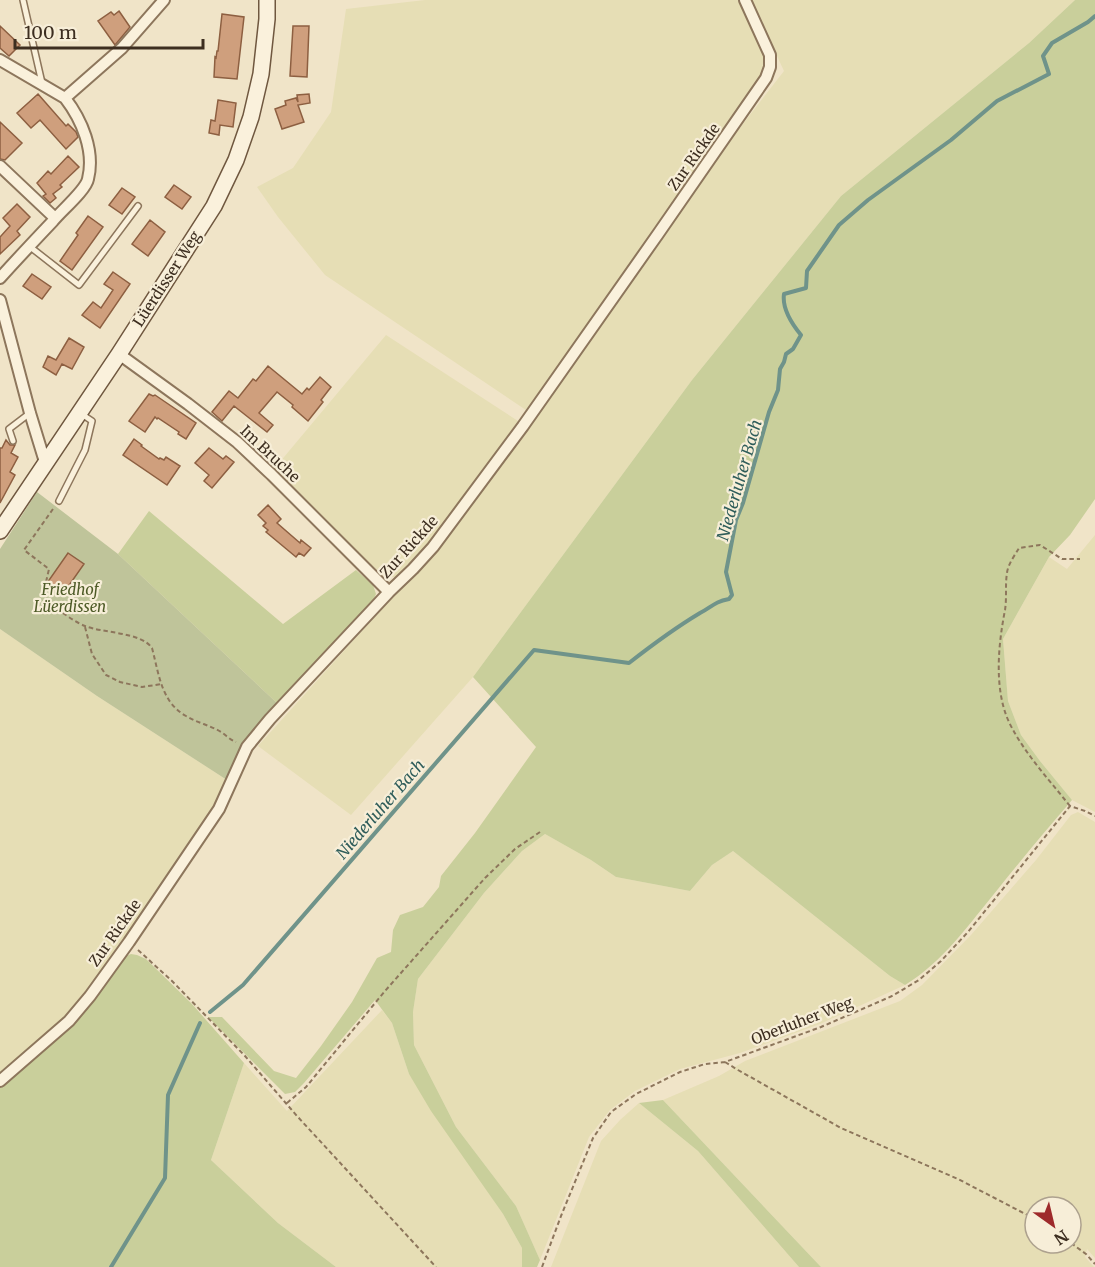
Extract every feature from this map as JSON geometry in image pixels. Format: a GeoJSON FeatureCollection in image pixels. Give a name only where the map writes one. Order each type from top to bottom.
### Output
{"type":"FeatureCollection","features":[{"type":"Feature","properties":{"kind":"main road","name":"Lüerdisser Weg"},"geometry":{"type":"LineString","coordinates":[[0,531],[119,354],[214,206],[236,160],[251,117],[261,74],[267,0]]}},
{"type":"Feature","properties":{"kind":"street"},"geometry":{"type":"LineString","coordinates":[[65,98],[122,48],[164,0]]}},
{"type":"Feature","properties":{"kind":"street","name":"Zur Rickde"},"geometry":{"type":"LineString","coordinates":[[0,1081],[69,1021],[90,996],[219,809],[247,747],[270,719],[433,547],[652,244],[766,78],[771,67],[770,55],[745,0]]}},
{"type":"Feature","properties":{"kind":"street"},"geometry":{"type":"LineString","coordinates":[[0,60],[65,98],[82,127],[91,153],[88,181],[0,278]]}},
{"type":"Feature","properties":{"kind":"street"},"geometry":{"type":"LineString","coordinates":[[0,166],[55,218]]}},
{"type":"Feature","properties":{"kind":"street"},"geometry":{"type":"LineString","coordinates":[[0,300],[45,462]]}},
{"type":"Feature","properties":{"kind":"street","name":"Im Bruche"},"geometry":{"type":"LineString","coordinates":[[119,354],[237,442],[389,592]]}},
{"type":"Feature","properties":{"kind":"lane"},"geometry":{"type":"LineString","coordinates":[[23,0],[42,85]]}},
{"type":"Feature","properties":{"kind":"lane"},"geometry":{"type":"LineString","coordinates":[[29,246],[79,285],[138,206]]}},
{"type":"Feature","properties":{"kind":"lane"},"geometry":{"type":"LineString","coordinates":[[59,501],[86,450],[93,421],[79,412]]}},
{"type":"Feature","properties":{"kind":"lane"},"geometry":{"type":"LineString","coordinates":[[0,428],[9,429],[30,413]]}},
{"type":"Feature","properties":{"kind":"lane"},"geometry":{"type":"LineString","coordinates":[[9,429],[13,441]]}},
{"type":"Feature","properties":{"kind":"path"},"geometry":{"type":"LineString","coordinates":[[59,501],[24,550],[50,569],[43,595],[66,615],[85,626],[125,634],[148,643],[152,648],[167,699],[174,708],[185,716],[220,731],[232,741],[247,747]]}},
{"type":"Feature","properties":{"kind":"path"},"geometry":{"type":"LineString","coordinates":[[1080,559],[1062,559],[1040,545],[1019,548],[1007,570],[999,667],[1003,705],[1011,727],[1046,777],[1070,806],[1095,816]]}},
{"type":"Feature","properties":{"kind":"path"},"geometry":{"type":"LineString","coordinates":[[85,626],[92,654],[106,675],[120,682],[142,687],[162,684]]}},
{"type":"Feature","properties":{"kind":"path","name":"Oberluher Weg"},"geometry":{"type":"LineString","coordinates":[[542,1267],[593,1138],[611,1112],[636,1094],[680,1072],[705,1064],[725,1062],[821,1027],[892,996],[919,981],[968,932],[1070,806]]}},
{"type":"Feature","properties":{"kind":"path"},"geometry":{"type":"LineString","coordinates":[[287,1103],[306,1087],[484,878],[515,849],[540,832]]}},
{"type":"Feature","properties":{"kind":"path"},"geometry":{"type":"LineString","coordinates":[[129,942],[194,1003],[436,1267]]}},
{"type":"Feature","properties":{"kind":"path"},"geometry":{"type":"LineString","coordinates":[[725,1062],[841,1128],[958,1179],[1023,1212]]}},
{"type":"Feature","properties":{"kind":"path"},"geometry":{"type":"LineString","coordinates":[[1083,1252],[1095,1264]]}},
{"type":"Feature","properties":{"kind":"shaded area"},"geometry":{"type":"Polygon","coordinates":[[[425,0],[738,0],[764,55],[763,75],[526,410],[325,275],[257,187],[293,168],[331,112],[346,9],[425,0]]]}},
{"type":"Feature","properties":{"kind":"shaded area"},"geometry":{"type":"Polygon","coordinates":[[[751,0],[1075,0],[1029,43],[841,196],[692,380],[473,677],[351,815],[258,746],[436,549],[728,143],[784,71],[751,0]]]}},
{"type":"Feature","properties":{"kind":"shaded area"},"geometry":{"type":"Polygon","coordinates":[[[386,335],[518,421],[428,544],[396,577],[386,577],[366,561],[274,469],[386,335]]]}},
{"type":"Feature","properties":{"kind":"shaded area"},"geometry":{"type":"Polygon","coordinates":[[[1095,535],[1095,812],[1072,800],[1021,735],[1008,701],[1003,639],[1049,557],[1067,569],[1095,535]]]}},
{"type":"Feature","properties":{"kind":"shaded area"},"geometry":{"type":"Polygon","coordinates":[[[0,629],[97,696],[227,780],[216,805],[92,984],[66,1017],[0,1074],[0,629]]]}},
{"type":"Feature","properties":{"kind":"shaded area"},"geometry":{"type":"Polygon","coordinates":[[[1078,812],[1095,822],[1095,1258],[1087,1249],[1085,1257],[1094,1267],[821,1267],[663,1100],[719,1076],[745,1061],[900,1001],[922,985],[971,935],[1036,860],[1071,815],[1078,812]]]}},
{"type":"Feature","properties":{"kind":"shaded area"},"geometry":{"type":"Polygon","coordinates":[[[545,834],[616,877],[690,891],[712,865],[733,851],[890,976],[905,985],[820,1024],[740,1053],[680,1069],[635,1091],[610,1110],[589,1137],[540,1260],[516,1206],[456,1127],[414,1045],[413,1012],[418,979],[484,893],[522,851],[545,834]]]}},
{"type":"Feature","properties":{"kind":"shaded area"},"geometry":{"type":"Polygon","coordinates":[[[382,1010],[392,1023],[409,1074],[503,1214],[522,1248],[522,1267],[336,1267],[278,1223],[211,1160],[244,1063],[287,1111],[382,1010]]]}},
{"type":"Feature","properties":{"kind":"shaded area"},"geometry":{"type":"Polygon","coordinates":[[[639,1103],[698,1151],[799,1267],[551,1267],[601,1141],[639,1103]]]}},
{"type":"Feature","properties":{"kind":"green space"},"geometry":{"type":"Polygon","coordinates":[[[1075,0],[1095,0],[1095,499],[1070,535],[1049,557],[1003,639],[1008,701],[1021,735],[1072,800],[955,941],[932,965],[905,985],[890,976],[733,851],[712,865],[690,891],[616,877],[545,834],[522,851],[484,893],[418,979],[413,1012],[414,1045],[456,1127],[516,1206],[540,1260],[537,1267],[522,1267],[522,1248],[503,1214],[431,1111],[409,1074],[392,1023],[375,1000],[304,1083],[295,1092],[285,1094],[208,1017],[222,1017],[274,1071],[296,1078],[352,1002],[377,958],[391,952],[393,930],[400,915],[423,907],[439,887],[441,876],[475,833],[536,747],[473,677],[692,380],[841,196],[1029,43],[1075,0]]]}},
{"type":"Feature","properties":{"kind":"green space","name":"Friedhof Lüerdissen"},"geometry":{"type":"Polygon","coordinates":[[[37,492],[118,554],[277,703],[241,747],[227,780],[97,696],[0,629],[0,549],[37,492]]]}},
{"type":"Feature","properties":{"kind":"green space"},"geometry":{"type":"Polygon","coordinates":[[[149,511],[283,624],[356,570],[373,585],[376,594],[372,603],[359,618],[277,703],[118,554],[149,511]]]}},
{"type":"Feature","properties":{"kind":"green space"},"geometry":{"type":"Polygon","coordinates":[[[131,954],[146,959],[192,1004],[244,1063],[211,1160],[278,1223],[336,1267],[0,1267],[0,1086],[124,957],[131,954]]]}},
{"type":"Feature","properties":{"kind":"green space"},"geometry":{"type":"Polygon","coordinates":[[[663,1100],[821,1267],[799,1267],[698,1151],[639,1103],[663,1100]]]}},
{"type":"Feature","properties":{"kind":"building"},"geometry":{"type":"Polygon","coordinates":[[[119,11],[130,27],[115,45],[98,21],[111,12],[114,15],[119,11]]]}},
{"type":"Feature","properties":{"kind":"building"},"geometry":{"type":"Polygon","coordinates":[[[222,14],[244,17],[237,79],[214,77],[222,14]]]}},
{"type":"Feature","properties":{"kind":"building"},"geometry":{"type":"Polygon","coordinates":[[[0,26],[20,45],[9,56],[0,48],[0,26]]]}},
{"type":"Feature","properties":{"kind":"building"},"geometry":{"type":"Polygon","coordinates":[[[293,26],[309,26],[307,77],[290,76],[293,26]]]}},
{"type":"Feature","properties":{"kind":"building"},"geometry":{"type":"Polygon","coordinates":[[[38,94],[66,126],[68,124],[76,132],[78,137],[66,149],[40,120],[31,128],[17,113],[38,94]]]}},
{"type":"Feature","properties":{"kind":"building"},"geometry":{"type":"Polygon","coordinates":[[[309,94],[310,103],[298,105],[304,122],[282,129],[275,109],[286,105],[285,101],[296,98],[298,102],[297,95],[309,94]]]}},
{"type":"Feature","properties":{"kind":"building"},"geometry":{"type":"Polygon","coordinates":[[[218,100],[236,103],[233,127],[220,125],[219,135],[209,133],[211,120],[215,121],[218,100]]]}},
{"type":"Feature","properties":{"kind":"building"},"geometry":{"type":"Polygon","coordinates":[[[0,122],[22,143],[5,160],[0,159],[0,122]]]}},
{"type":"Feature","properties":{"kind":"building"},"geometry":{"type":"Polygon","coordinates":[[[68,156],[79,167],[60,185],[62,187],[53,194],[56,198],[50,203],[43,196],[46,194],[37,183],[48,171],[51,174],[68,156]]]}},
{"type":"Feature","properties":{"kind":"building"},"geometry":{"type":"Polygon","coordinates":[[[174,185],[191,197],[182,209],[165,197],[174,185]]]}},
{"type":"Feature","properties":{"kind":"building"},"geometry":{"type":"Polygon","coordinates":[[[122,188],[135,197],[122,214],[109,205],[122,188]]]}},
{"type":"Feature","properties":{"kind":"building"},"geometry":{"type":"Polygon","coordinates":[[[17,204],[30,217],[17,231],[20,235],[0,254],[0,237],[10,226],[3,218],[17,204]]]}},
{"type":"Feature","properties":{"kind":"building"},"geometry":{"type":"Polygon","coordinates":[[[88,216],[103,227],[72,270],[60,261],[88,216]]]}},
{"type":"Feature","properties":{"kind":"building"},"geometry":{"type":"Polygon","coordinates":[[[150,220],[165,232],[148,256],[132,244],[150,220]]]}},
{"type":"Feature","properties":{"kind":"building"},"geometry":{"type":"Polygon","coordinates":[[[113,272],[130,284],[100,328],[82,315],[93,302],[101,308],[113,290],[104,284],[113,272]]]}},
{"type":"Feature","properties":{"kind":"building"},"geometry":{"type":"Polygon","coordinates":[[[32,274],[51,287],[42,299],[23,286],[32,274]]]}},
{"type":"Feature","properties":{"kind":"building"},"geometry":{"type":"Polygon","coordinates":[[[69,338],[84,347],[72,369],[62,364],[56,375],[43,367],[48,356],[56,360],[69,338]]]}},
{"type":"Feature","properties":{"kind":"building"},"geometry":{"type":"Polygon","coordinates":[[[268,366],[302,394],[307,388],[309,390],[320,377],[331,387],[308,421],[277,392],[259,413],[273,425],[267,432],[234,406],[222,421],[212,412],[229,391],[238,398],[253,379],[256,381],[268,366]]]}},
{"type":"Feature","properties":{"kind":"building"},"geometry":{"type":"Polygon","coordinates":[[[149,394],[155,395],[196,423],[186,439],[155,417],[145,432],[129,421],[149,394]]]}},
{"type":"Feature","properties":{"kind":"building"},"geometry":{"type":"Polygon","coordinates":[[[134,439],[159,459],[164,460],[166,457],[180,466],[167,485],[123,455],[134,439]]]}},
{"type":"Feature","properties":{"kind":"building"},"geometry":{"type":"Polygon","coordinates":[[[6,440],[10,445],[15,445],[11,453],[18,457],[10,472],[15,475],[0,503],[0,448],[6,440]]]}},
{"type":"Feature","properties":{"kind":"building"},"geometry":{"type":"Polygon","coordinates":[[[209,448],[223,459],[226,456],[234,462],[212,488],[204,481],[209,475],[195,463],[209,448]]]}},
{"type":"Feature","properties":{"kind":"building"},"geometry":{"type":"Polygon","coordinates":[[[268,505],[281,519],[277,523],[300,543],[301,540],[311,548],[304,556],[299,553],[296,557],[266,532],[268,530],[263,526],[266,523],[258,515],[268,505]]]}},
{"type":"Feature","properties":{"kind":"building"},"geometry":{"type":"Polygon","coordinates":[[[68,553],[84,564],[63,594],[47,583],[68,553]]]}},
{"type":"Feature","properties":{"kind":"waterway","name":"Niederluher Bach"},"geometry":{"type":"LineString","coordinates":[[210,1012],[243,985],[534,650],[629,663],[691,619],[717,603],[729,599],[732,595],[726,572],[736,520],[769,412],[778,390],[780,369],[786,354],[793,349],[801,335],[786,310],[784,294],[806,288],[807,271],[839,225],[868,200],[951,140],[997,101],[1049,74],[1043,56],[1052,43],[1095,16]]}},
{"type":"Feature","properties":{"kind":"waterway"},"geometry":{"type":"LineString","coordinates":[[111,1267],[165,1178],[168,1095],[200,1023]]}}]}
